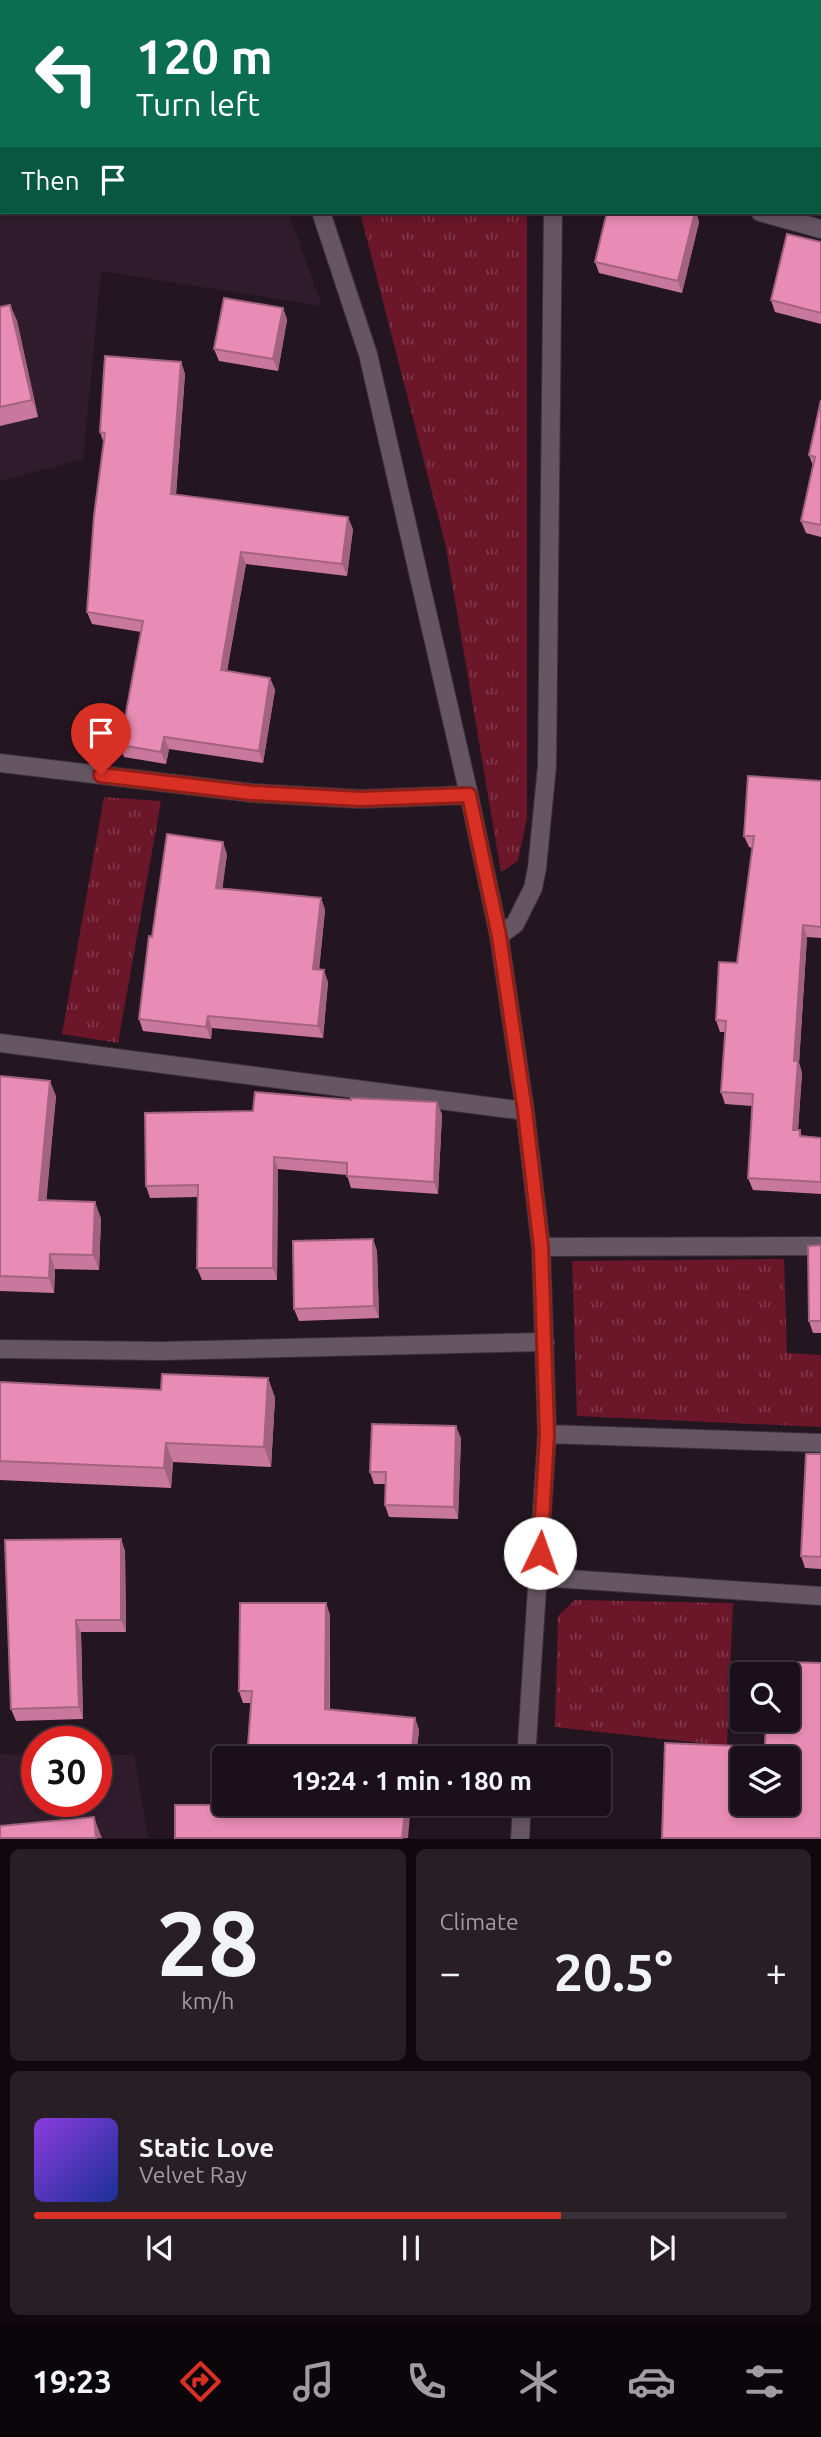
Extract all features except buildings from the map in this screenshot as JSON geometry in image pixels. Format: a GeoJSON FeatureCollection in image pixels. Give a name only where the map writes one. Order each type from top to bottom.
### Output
{"type":"FeatureCollection","features":[{"type":"Feature","properties":{"kind":"street"},"geometry":{"type":"LineString","coordinates":[[322,214],[368,354],[469,795],[499,936],[525,1111],[541,1247],[547,1434],[527,1746]]}},
{"type":"Feature","properties":{"kind":"street"},"geometry":{"type":"LineString","coordinates":[[499,936],[515,924],[533,888],[547,765],[553,214]]}},
{"type":"Feature","properties":{"kind":"street"},"geometry":{"type":"LineString","coordinates":[[767,214],[821,229]]}},
{"type":"Feature","properties":{"kind":"street"},"geometry":{"type":"LineString","coordinates":[[0,763],[252,793],[360,799],[469,795]]}},
{"type":"Feature","properties":{"kind":"street"},"geometry":{"type":"LineString","coordinates":[[0,1043],[525,1111]]}},
{"type":"Feature","properties":{"kind":"street"},"geometry":{"type":"LineString","coordinates":[[541,1247],[821,1246]]}},
{"type":"Feature","properties":{"kind":"street"},"geometry":{"type":"LineString","coordinates":[[0,1349],[161,1351],[545,1342]]}},
{"type":"Feature","properties":{"kind":"street"},"geometry":{"type":"LineString","coordinates":[[547,1434],[821,1443]]}},
{"type":"Feature","properties":{"kind":"street"},"geometry":{"type":"LineString","coordinates":[[539,1577],[821,1596]]}},
{"type":"Feature","properties":{"kind":"street"},"geometry":{"type":"LineString","coordinates":[[520,1839],[522,1816]]}},
{"type":"Feature","properties":{"kind":"shaded area"},"geometry":{"type":"Polygon","coordinates":[[[0,214],[289,214],[322,306],[101,271],[83,459],[0,481],[0,214]]]}},
{"type":"Feature","properties":{"kind":"shaded area"},"geometry":{"type":"Polygon","coordinates":[[[0,1754],[21,1755],[21,1817],[112,1817],[112,1755],[134,1755],[148,1838],[0,1838],[0,1754]]]}},
{"type":"Feature","properties":{"kind":"green space"},"geometry":{"type":"Polygon","coordinates":[[[361,214],[527,214],[527,818],[518,861],[501,872],[446,547],[361,214]]]}},
{"type":"Feature","properties":{"kind":"green space"},"geometry":{"type":"Polygon","coordinates":[[[104,797],[161,801],[118,1043],[62,1034],[104,797]]]}},
{"type":"Feature","properties":{"kind":"green space"},"geometry":{"type":"Polygon","coordinates":[[[784,1259],[787,1353],[821,1355],[821,1427],[577,1416],[572,1261],[784,1259]]]}},
{"type":"Feature","properties":{"kind":"green space"},"geometry":{"type":"Polygon","coordinates":[[[575,1600],[733,1603],[727,1746],[555,1727],[558,1616],[575,1600]]]}},
{"type":"Feature","properties":{"kind":"route"},"geometry":{"type":"LineString","coordinates":[[101,775],[252,793],[360,799],[469,795],[499,936],[525,1111],[541,1247],[547,1434],[540,1553]]}}]}
